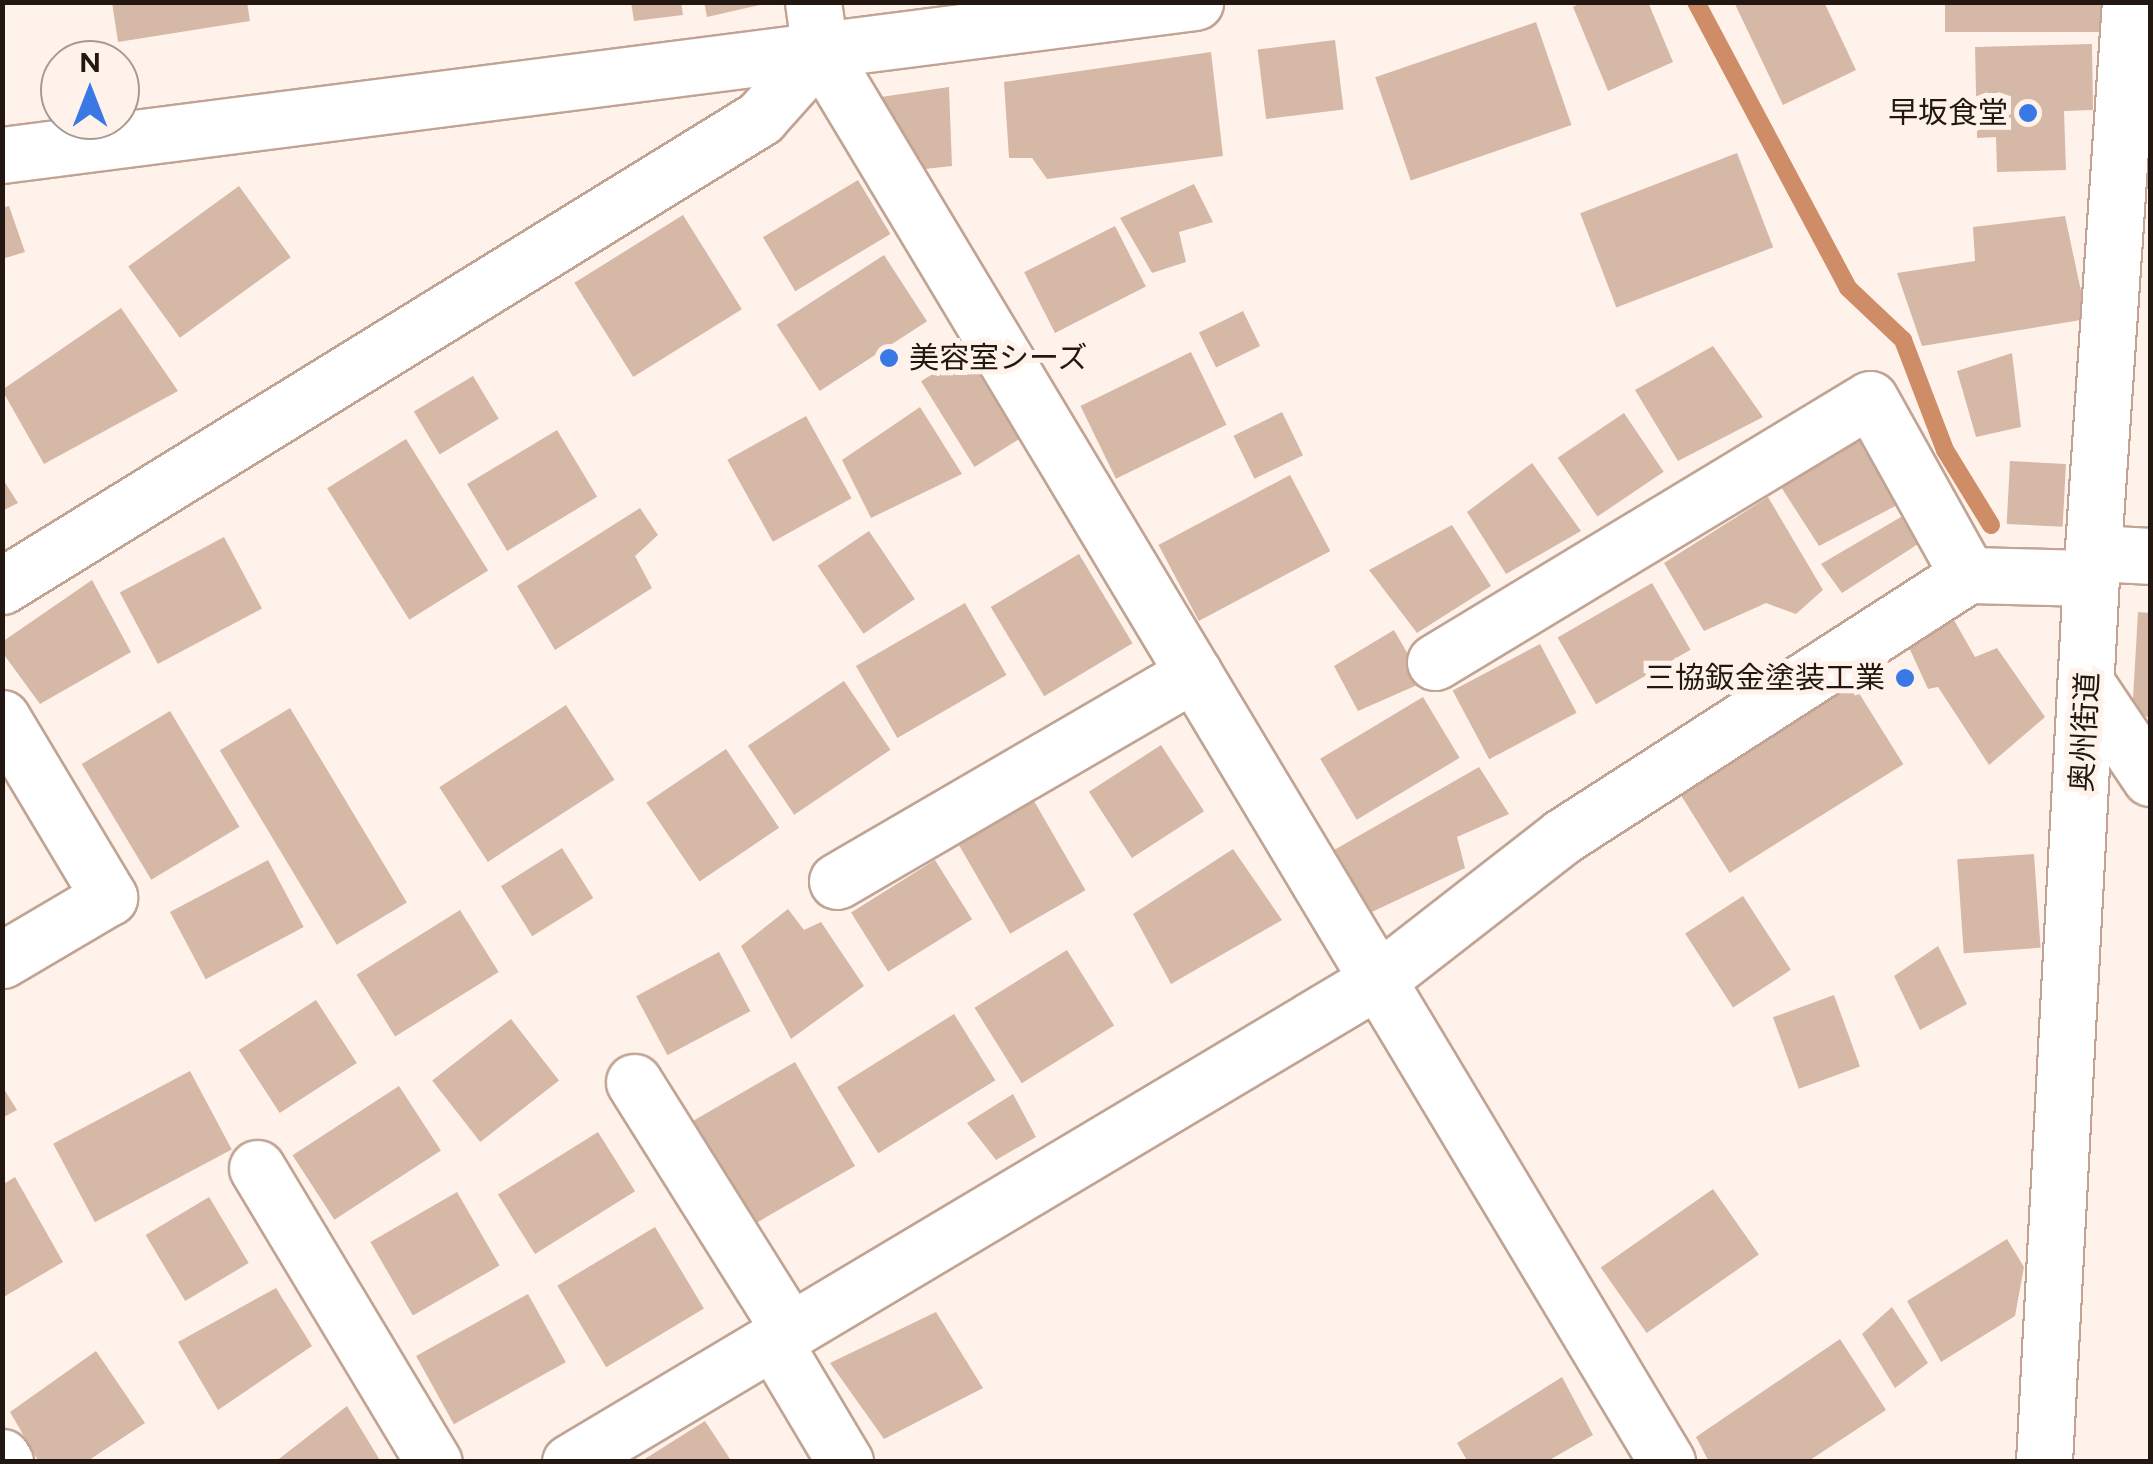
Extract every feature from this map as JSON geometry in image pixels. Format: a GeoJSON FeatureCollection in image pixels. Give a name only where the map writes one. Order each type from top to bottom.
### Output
{"type":"FeatureCollection","features":[{"type":"Feature","properties":{"kind":"street"},"geometry":{"type":"LineString","coordinates":[[2,155],[816,27],[1196,2]]}},
{"type":"Feature","properties":{"kind":"street","name":"奥州街道"},"geometry":{"type":"LineString","coordinates":[[2044,1462],[2130,2]]}},
{"type":"Feature","properties":{"kind":"street"},"geometry":{"type":"LineString","coordinates":[[2,586],[760,118],[816,27]]}},
{"type":"Feature","properties":{"kind":"street"},"geometry":{"type":"LineString","coordinates":[[816,27],[1194,673],[1667,1462]]}},
{"type":"Feature","properties":{"kind":"street"},"geometry":{"type":"LineString","coordinates":[[1435,662],[1870,399],[1968,575]]}},
{"type":"Feature","properties":{"kind":"street"},"geometry":{"type":"LineString","coordinates":[[570,1462],[1378,980],[1563,836],[1968,575],[2094,566],[2150,556]]}},
{"type":"Feature","properties":{"kind":"street"},"geometry":{"type":"LineString","coordinates":[[837,881],[1194,673]]}},
{"type":"Feature","properties":{"kind":"street"},"geometry":{"type":"LineString","coordinates":[[2088,686],[2150,778]]}},
{"type":"Feature","properties":{"kind":"street"},"geometry":{"type":"LineString","coordinates":[[2,718],[109,896],[2,960]]}},
{"type":"Feature","properties":{"kind":"street"},"geometry":{"type":"LineString","coordinates":[[634,1082],[781,1336],[845,1462]]}},
{"type":"Feature","properties":{"kind":"street"},"geometry":{"type":"LineString","coordinates":[[257,1168],[434,1462]]}},
{"type":"Feature","properties":{"kind":"building"},"geometry":{"type":"Polygon","coordinates":[[[112,2],[247,2],[250,21],[118,40],[112,2]]]}},
{"type":"Feature","properties":{"kind":"building"},"geometry":{"type":"Polygon","coordinates":[[[631,2],[681,2],[683,15],[634,21],[631,2]]]}},
{"type":"Feature","properties":{"kind":"building"},"geometry":{"type":"Polygon","coordinates":[[[704,2],[764,2],[764,4],[707,17],[704,2]]]}},
{"type":"Feature","properties":{"kind":"building"},"geometry":{"type":"Polygon","coordinates":[[[1582,2],[1648,2],[1673,62],[1608,91],[1573,7],[1582,2]]]}},
{"type":"Feature","properties":{"kind":"building"},"geometry":{"type":"Polygon","coordinates":[[[1734,2],[1824,2],[1856,70],[1783,105],[1734,2]]]}},
{"type":"Feature","properties":{"kind":"building"},"geometry":{"type":"Polygon","coordinates":[[[1945,2],[2104,2],[2104,32],[1945,32],[1945,2]]]}},
{"type":"Feature","properties":{"kind":"building"},"geometry":{"type":"Polygon","coordinates":[[[1536,22],[1571,125],[1411,180],[1375,77],[1536,22]]]}},
{"type":"Feature","properties":{"kind":"building"},"geometry":{"type":"Polygon","coordinates":[[[1335,40],[1344,109],[1266,119],[1258,50],[1335,40]]]}},
{"type":"Feature","properties":{"kind":"building"},"geometry":{"type":"Polygon","coordinates":[[[2092,44],[2093,110],[2064,111],[2066,170],[1997,172],[1996,137],[1977,138],[1975,47],[2092,44]]]}},
{"type":"Feature","properties":{"kind":"building"},"geometry":{"type":"Polygon","coordinates":[[[1211,52],[1223,156],[1047,179],[1032,158],[1009,158],[1004,82],[1211,52]]]}},
{"type":"Feature","properties":{"kind":"building"},"geometry":{"type":"Polygon","coordinates":[[[949,87],[952,166],[916,170],[881,97],[949,87]]]}},
{"type":"Feature","properties":{"kind":"building"},"geometry":{"type":"Polygon","coordinates":[[[1737,153],[1773,247],[1616,307],[1580,213],[1737,153]]]}},
{"type":"Feature","properties":{"kind":"building"},"geometry":{"type":"Polygon","coordinates":[[[858,180],[890,234],[795,291],[763,237],[858,180]]]}},
{"type":"Feature","properties":{"kind":"building"},"geometry":{"type":"Polygon","coordinates":[[[1194,184],[1213,222],[1179,232],[1186,262],[1152,273],[1120,218],[1194,184]]]}},
{"type":"Feature","properties":{"kind":"building"},"geometry":{"type":"Polygon","coordinates":[[[239,186],[291,257],[180,338],[128,267],[239,186]]]}},
{"type":"Feature","properties":{"kind":"building"},"geometry":{"type":"Polygon","coordinates":[[[9,206],[25,252],[2,259],[2,208],[9,206]]]}},
{"type":"Feature","properties":{"kind":"building"},"geometry":{"type":"Polygon","coordinates":[[[683,215],[742,309],[633,377],[574,283],[683,215]]]}},
{"type":"Feature","properties":{"kind":"building"},"geometry":{"type":"Polygon","coordinates":[[[2065,216],[2087,319],[1922,346],[1897,273],[1975,261],[1973,227],[2065,216]]]}},
{"type":"Feature","properties":{"kind":"building"},"geometry":{"type":"Polygon","coordinates":[[[1115,226],[1146,287],[1055,333],[1024,272],[1115,226]]]}},
{"type":"Feature","properties":{"kind":"building"},"geometry":{"type":"Polygon","coordinates":[[[884,255],[927,321],[820,391],[777,325],[884,255]]]}},
{"type":"Feature","properties":{"kind":"building"},"geometry":{"type":"Polygon","coordinates":[[[121,308],[178,391],[44,464],[2,390],[121,308]]]}},
{"type":"Feature","properties":{"kind":"building"},"geometry":{"type":"Polygon","coordinates":[[[1243,311],[1260,346],[1216,368],[1199,332],[1243,311]]]}},
{"type":"Feature","properties":{"kind":"building"},"geometry":{"type":"Polygon","coordinates":[[[1713,346],[1763,417],[1678,461],[1635,390],[1713,346]]]}},
{"type":"Feature","properties":{"kind":"building"},"geometry":{"type":"Polygon","coordinates":[[[971,350],[1025,436],[974,467],[921,381],[971,350]]]}},
{"type":"Feature","properties":{"kind":"building"},"geometry":{"type":"Polygon","coordinates":[[[1191,352],[1227,425],[1116,479],[1080,406],[1191,352]]]}},
{"type":"Feature","properties":{"kind":"building"},"geometry":{"type":"Polygon","coordinates":[[[2012,353],[2021,427],[1976,437],[1957,371],[2012,353]]]}},
{"type":"Feature","properties":{"kind":"building"},"geometry":{"type":"Polygon","coordinates":[[[473,376],[499,419],[440,454],[414,412],[473,376]]]}},
{"type":"Feature","properties":{"kind":"building"},"geometry":{"type":"Polygon","coordinates":[[[920,407],[962,474],[871,518],[842,460],[920,407]]]}},
{"type":"Feature","properties":{"kind":"building"},"geometry":{"type":"Polygon","coordinates":[[[1282,412],[1303,455],[1255,479],[1233,436],[1282,412]]]}},
{"type":"Feature","properties":{"kind":"building"},"geometry":{"type":"Polygon","coordinates":[[[1624,413],[1664,472],[1597,517],[1558,458],[1624,413]]]}},
{"type":"Feature","properties":{"kind":"building"},"geometry":{"type":"Polygon","coordinates":[[[806,416],[852,498],[773,542],[727,460],[806,416]]]}},
{"type":"Feature","properties":{"kind":"building"},"geometry":{"type":"Polygon","coordinates":[[[557,430],[597,497],[507,551],[467,484],[557,430]]]}},
{"type":"Feature","properties":{"kind":"building"},"geometry":{"type":"Polygon","coordinates":[[[1865,432],[1903,502],[1819,546],[1781,487],[1865,432]]]}},
{"type":"Feature","properties":{"kind":"building"},"geometry":{"type":"Polygon","coordinates":[[[406,439],[488,570],[409,620],[327,488],[406,439]]]}},
{"type":"Feature","properties":{"kind":"building"},"geometry":{"type":"Polygon","coordinates":[[[2010,461],[2066,464],[2063,527],[2007,524],[2010,461]]]}},
{"type":"Feature","properties":{"kind":"building"},"geometry":{"type":"Polygon","coordinates":[[[1532,463],[1581,531],[1506,574],[1467,512],[1532,463]]]}},
{"type":"Feature","properties":{"kind":"building"},"geometry":{"type":"Polygon","coordinates":[[[1290,475],[1330,551],[1199,621],[1158,545],[1290,475]]]}},
{"type":"Feature","properties":{"kind":"building"},"geometry":{"type":"Polygon","coordinates":[[[2,478],[18,503],[2,511],[2,478]]]}},
{"type":"Feature","properties":{"kind":"building"},"geometry":{"type":"Polygon","coordinates":[[[1768,497],[1823,590],[1796,614],[1766,603],[1704,631],[1664,563],[1768,497]]]}},
{"type":"Feature","properties":{"kind":"building"},"geometry":{"type":"Polygon","coordinates":[[[640,508],[658,535],[635,556],[652,588],[555,650],[517,586],[640,508]]]}},
{"type":"Feature","properties":{"kind":"building"},"geometry":{"type":"Polygon","coordinates":[[[1911,511],[1929,537],[1842,593],[1821,564],[1911,511]]]}},
{"type":"Feature","properties":{"kind":"building"},"geometry":{"type":"Polygon","coordinates":[[[1452,525],[1491,586],[1417,633],[1369,570],[1452,525]]]}},
{"type":"Feature","properties":{"kind":"building"},"geometry":{"type":"Polygon","coordinates":[[[869,531],[915,599],[863,634],[818,566],[869,531]]]}},
{"type":"Feature","properties":{"kind":"building"},"geometry":{"type":"Polygon","coordinates":[[[224,537],[262,609],[158,664],[120,592],[224,537]]]}},
{"type":"Feature","properties":{"kind":"building"},"geometry":{"type":"Polygon","coordinates":[[[1079,554],[1133,643],[1044,696],[991,607],[1079,554]]]}},
{"type":"Feature","properties":{"kind":"building"},"geometry":{"type":"Polygon","coordinates":[[[92,580],[131,652],[40,704],[2,652],[2,642],[92,580]]]}},
{"type":"Feature","properties":{"kind":"building"},"geometry":{"type":"Polygon","coordinates":[[[1652,583],[1690,650],[1596,704],[1558,638],[1652,583]]]}},
{"type":"Feature","properties":{"kind":"building"},"geometry":{"type":"Polygon","coordinates":[[[965,603],[1006,675],[897,738],[856,666],[965,603]]]}},
{"type":"Feature","properties":{"kind":"building"},"geometry":{"type":"Polygon","coordinates":[[[2138,612],[2150,613],[2150,717],[2132,716],[2138,612]]]}},
{"type":"Feature","properties":{"kind":"building"},"geometry":{"type":"Polygon","coordinates":[[[1954,620],[1975,657],[1997,648],[2045,717],[1989,765],[1938,687],[1928,689],[1907,643],[1954,620]]]}},
{"type":"Feature","properties":{"kind":"building"},"geometry":{"type":"Polygon","coordinates":[[[1394,630],[1424,682],[1358,711],[1334,666],[1394,630]]]}},
{"type":"Feature","properties":{"kind":"building"},"geometry":{"type":"Polygon","coordinates":[[[1540,644],[1577,713],[1489,759],[1453,690],[1540,644]]]}},
{"type":"Feature","properties":{"kind":"building"},"geometry":{"type":"Polygon","coordinates":[[[844,681],[890,750],[794,815],[748,746],[844,681]]]}},
{"type":"Feature","properties":{"kind":"building"},"geometry":{"type":"Polygon","coordinates":[[[1852,682],[1903,764],[1730,873],[1678,791],[1852,682]]]}},
{"type":"Feature","properties":{"kind":"building"},"geometry":{"type":"Polygon","coordinates":[[[1423,697],[1460,758],[1357,820],[1320,759],[1423,697]]]}},
{"type":"Feature","properties":{"kind":"building"},"geometry":{"type":"Polygon","coordinates":[[[566,705],[614,780],[488,862],[439,787],[566,705]]]}},
{"type":"Feature","properties":{"kind":"building"},"geometry":{"type":"Polygon","coordinates":[[[290,708],[407,903],[337,945],[220,750],[290,708]]]}},
{"type":"Feature","properties":{"kind":"building"},"geometry":{"type":"Polygon","coordinates":[[[170,711],[240,827],[151,880],[82,764],[170,711]]]}},
{"type":"Feature","properties":{"kind":"building"},"geometry":{"type":"Polygon","coordinates":[[[1161,745],[1204,811],[1132,858],[1089,792],[1161,745]]]}},
{"type":"Feature","properties":{"kind":"building"},"geometry":{"type":"Polygon","coordinates":[[[726,749],[779,828],[700,881],[646,803],[726,749]]]}},
{"type":"Feature","properties":{"kind":"building"},"geometry":{"type":"Polygon","coordinates":[[[1479,767],[1509,814],[1457,837],[1465,868],[1355,920],[1327,854],[1479,767]]]}},
{"type":"Feature","properties":{"kind":"building"},"geometry":{"type":"Polygon","coordinates":[[[1034,801],[1086,890],[1010,934],[959,845],[1034,801]]]}},
{"type":"Feature","properties":{"kind":"building"},"geometry":{"type":"Polygon","coordinates":[[[562,848],[593,898],[532,936],[501,886],[562,848]]]}},
{"type":"Feature","properties":{"kind":"building"},"geometry":{"type":"Polygon","coordinates":[[[1233,849],[1282,920],[1171,984],[1133,914],[1233,849]]]}},
{"type":"Feature","properties":{"kind":"building"},"geometry":{"type":"Polygon","coordinates":[[[2034,854],[2041,948],[1964,953],[1957,859],[2034,854]]]}},
{"type":"Feature","properties":{"kind":"building"},"geometry":{"type":"Polygon","coordinates":[[[268,860],[304,927],[206,979],[170,912],[268,860]]]}},
{"type":"Feature","properties":{"kind":"building"},"geometry":{"type":"Polygon","coordinates":[[[935,860],[972,919],[888,972],[851,912],[935,860]]]}},
{"type":"Feature","properties":{"kind":"building"},"geometry":{"type":"Polygon","coordinates":[[[1743,896],[1791,970],[1733,1007],[1685,934],[1743,896]]]}},
{"type":"Feature","properties":{"kind":"building"},"geometry":{"type":"Polygon","coordinates":[[[788,909],[804,930],[821,922],[864,986],[791,1039],[741,946],[788,909]]]}},
{"type":"Feature","properties":{"kind":"building"},"geometry":{"type":"Polygon","coordinates":[[[460,910],[499,972],[395,1037],[357,975],[460,910]]]}},
{"type":"Feature","properties":{"kind":"building"},"geometry":{"type":"Polygon","coordinates":[[[1938,946],[1967,1004],[1920,1030],[1894,976],[1938,946]]]}},
{"type":"Feature","properties":{"kind":"building"},"geometry":{"type":"Polygon","coordinates":[[[1067,950],[1114,1025],[1022,1083],[975,1008],[1067,950]]]}},
{"type":"Feature","properties":{"kind":"building"},"geometry":{"type":"Polygon","coordinates":[[[719,952],[750,1011],[667,1055],[636,996],[719,952]]]}},
{"type":"Feature","properties":{"kind":"building"},"geometry":{"type":"Polygon","coordinates":[[[1834,995],[1860,1066],[1799,1089],[1773,1017],[1834,995]]]}},
{"type":"Feature","properties":{"kind":"building"},"geometry":{"type":"Polygon","coordinates":[[[316,1000],[357,1063],[280,1113],[239,1050],[316,1000]]]}},
{"type":"Feature","properties":{"kind":"building"},"geometry":{"type":"Polygon","coordinates":[[[954,1014],[995,1080],[878,1153],[837,1087],[954,1014]]]}},
{"type":"Feature","properties":{"kind":"building"},"geometry":{"type":"Polygon","coordinates":[[[511,1019],[559,1080],[480,1142],[432,1081],[511,1019]]]}},
{"type":"Feature","properties":{"kind":"building"},"geometry":{"type":"Polygon","coordinates":[[[795,1062],[855,1166],[750,1226],[690,1122],[795,1062]]]}},
{"type":"Feature","properties":{"kind":"building"},"geometry":{"type":"Polygon","coordinates":[[[190,1071],[232,1150],[95,1222],[53,1144],[190,1071]]]}},
{"type":"Feature","properties":{"kind":"building"},"geometry":{"type":"Polygon","coordinates":[[[2,1086],[17,1110],[2,1118],[2,1086]]]}},
{"type":"Feature","properties":{"kind":"building"},"geometry":{"type":"Polygon","coordinates":[[[399,1086],[441,1151],[334,1220],[292,1155],[399,1086]]]}},
{"type":"Feature","properties":{"kind":"building"},"geometry":{"type":"Polygon","coordinates":[[[1013,1094],[1036,1137],[996,1160],[967,1123],[1013,1094]]]}},
{"type":"Feature","properties":{"kind":"building"},"geometry":{"type":"Polygon","coordinates":[[[598,1132],[635,1191],[535,1254],[498,1195],[598,1132]]]}},
{"type":"Feature","properties":{"kind":"building"},"geometry":{"type":"Polygon","coordinates":[[[15,1177],[63,1262],[2,1298],[2,1185],[15,1177]]]}},
{"type":"Feature","properties":{"kind":"building"},"geometry":{"type":"Polygon","coordinates":[[[1713,1189],[1759,1255],[1647,1333],[1601,1268],[1713,1189]]]}},
{"type":"Feature","properties":{"kind":"building"},"geometry":{"type":"Polygon","coordinates":[[[457,1192],[500,1266],[413,1316],[370,1242],[457,1192]]]}},
{"type":"Feature","properties":{"kind":"building"},"geometry":{"type":"Polygon","coordinates":[[[209,1197],[249,1263],[185,1301],[146,1235],[209,1197]]]}},
{"type":"Feature","properties":{"kind":"building"},"geometry":{"type":"Polygon","coordinates":[[[655,1227],[704,1308],[606,1367],[557,1286],[655,1227]]]}},
{"type":"Feature","properties":{"kind":"building"},"geometry":{"type":"Polygon","coordinates":[[[2007,1239],[2024,1267],[2015,1316],[1941,1362],[1907,1301],[2007,1239]]]}},
{"type":"Feature","properties":{"kind":"building"},"geometry":{"type":"Polygon","coordinates":[[[276,1288],[312,1346],[218,1410],[178,1342],[276,1288]]]}},
{"type":"Feature","properties":{"kind":"building"},"geometry":{"type":"Polygon","coordinates":[[[528,1294],[566,1362],[454,1424],[416,1356],[528,1294]]]}},
{"type":"Feature","properties":{"kind":"building"},"geometry":{"type":"Polygon","coordinates":[[[1892,1307],[1928,1363],[1895,1388],[1862,1334],[1892,1307]]]}},
{"type":"Feature","properties":{"kind":"building"},"geometry":{"type":"Polygon","coordinates":[[[936,1312],[983,1388],[884,1439],[830,1363],[936,1312]]]}},
{"type":"Feature","properties":{"kind":"building"},"geometry":{"type":"Polygon","coordinates":[[[1840,1339],[1886,1410],[1807,1462],[1709,1462],[1696,1437],[1840,1339]]]}},
{"type":"Feature","properties":{"kind":"building"},"geometry":{"type":"Polygon","coordinates":[[[96,1351],[145,1423],[86,1462],[39,1462],[10,1412],[96,1351]]]}},
{"type":"Feature","properties":{"kind":"building"},"geometry":{"type":"Polygon","coordinates":[[[1562,1377],[1593,1435],[1546,1462],[1468,1462],[1457,1443],[1562,1377]]]}},
{"type":"Feature","properties":{"kind":"building"},"geometry":{"type":"Polygon","coordinates":[[[347,1406],[381,1462],[275,1462],[347,1406]]]}},
{"type":"Feature","properties":{"kind":"building"},"geometry":{"type":"Polygon","coordinates":[[[705,1421],[732,1462],[640,1462],[705,1421]]]}},
{"type":"Feature","properties":{"kind":"waterway"},"geometry":{"type":"LineString","coordinates":[[1696,2],[1848,288],[1903,340],[1945,450],[1991,525]]}},
{"type":"Feature","properties":{"kind":"place","name":"早坂食堂"},"geometry":{"type":"Point","coordinates":[2028,113]}},
{"type":"Feature","properties":{"kind":"place","name":"美容室シーズ"},"geometry":{"type":"Point","coordinates":[889,358]}},
{"type":"Feature","properties":{"kind":"place","name":"三協鈑金塗装工業"},"geometry":{"type":"Point","coordinates":[1905,678]}}]}
